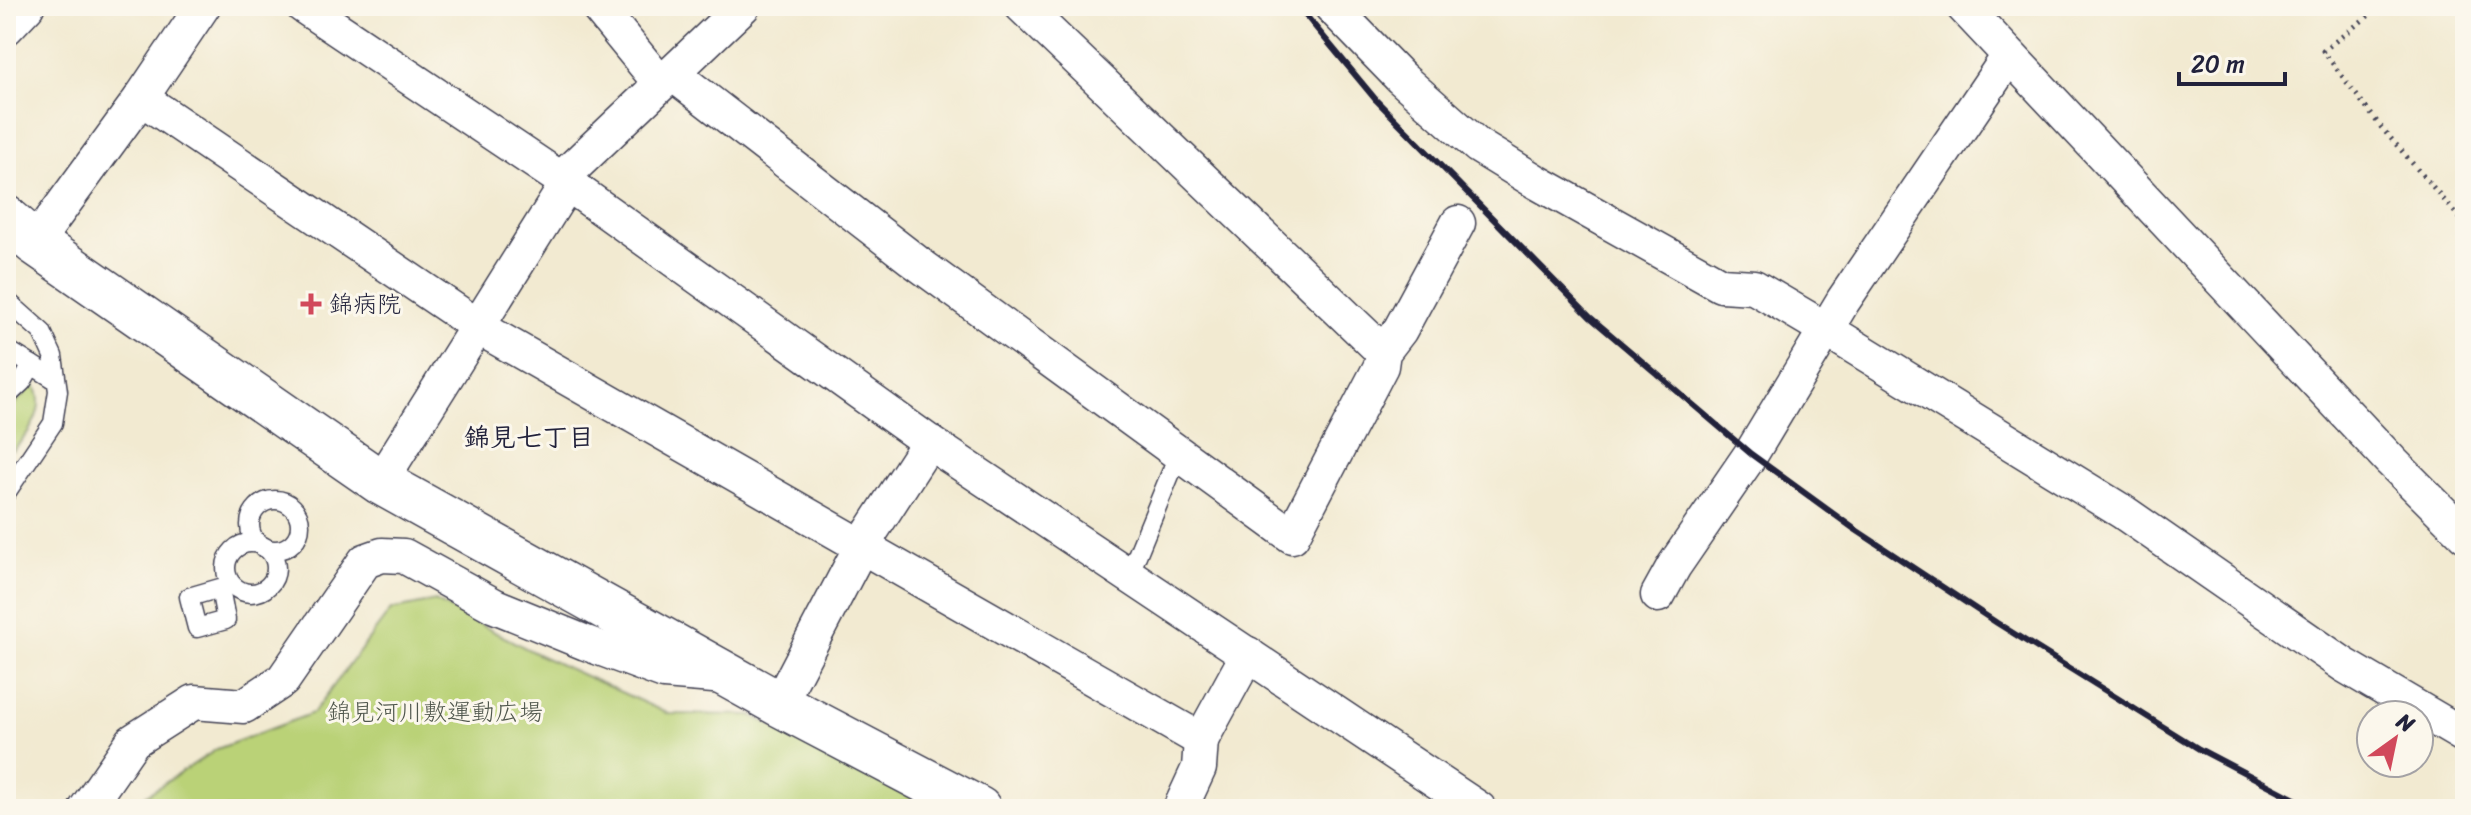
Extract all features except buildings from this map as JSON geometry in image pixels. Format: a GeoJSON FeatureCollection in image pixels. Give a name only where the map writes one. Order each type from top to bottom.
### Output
{"type":"FeatureCollection","features":[{"type":"Feature","properties":{"kind":"street"},"geometry":{"type":"LineString","coordinates":[[6,28],[27,6]]}},
{"type":"Feature","properties":{"kind":"street"},"geometry":{"type":"LineString","coordinates":[[203,6],[141,98],[20,230],[380,482],[779,704],[979,809]]}},
{"type":"Feature","properties":{"kind":"street"},"geometry":{"type":"LineString","coordinates":[[303,6],[564,182],[929,442],[1477,809]]}},
{"type":"Feature","properties":{"kind":"street"},"geometry":{"type":"LineString","coordinates":[[597,6],[666,78],[1292,536],[1381,366],[1383,352],[1400,330],[1458,223]]}},
{"type":"Feature","properties":{"kind":"street"},"geometry":{"type":"LineString","coordinates":[[380,482],[479,326],[564,182],[666,78],[743,6]]}},
{"type":"Feature","properties":{"kind":"street"},"geometry":{"type":"LineString","coordinates":[[1022,6],[1383,352]]}},
{"type":"Feature","properties":{"kind":"street"},"geometry":{"type":"LineString","coordinates":[[1331,6],[1401,78],[1478,146],[1721,285],[1754,287],[1827,330],[2123,512],[2344,665],[2465,736]]}},
{"type":"Feature","properties":{"kind":"street"},"geometry":{"type":"LineString","coordinates":[[1963,6],[2391,461],[2465,535]]}},
{"type":"Feature","properties":{"kind":"street"},"geometry":{"type":"LineString","coordinates":[[1658,595],[1674,566],[1751,454],[1843,301],[2009,56]]}},
{"type":"Feature","properties":{"kind":"street"},"geometry":{"type":"LineString","coordinates":[[141,98],[479,326],[1201,740]]}},
{"type":"Feature","properties":{"kind":"street"},"geometry":{"type":"LineString","coordinates":[[779,704],[861,547],[929,442]]}},
{"type":"Feature","properties":{"kind":"street"},"geometry":{"type":"LineString","coordinates":[[86,809],[133,741],[157,725],[194,702],[244,706],[283,680],[365,561],[382,555],[404,556],[495,606],[664,672],[734,678]]}},
{"type":"Feature","properties":{"kind":"street"},"geometry":{"type":"LineString","coordinates":[[1180,809],[1199,768],[1201,740],[1248,654]]}},
{"type":"Feature","properties":{"kind":"lane"},"geometry":{"type":"LineString","coordinates":[[6,300],[42,332],[53,356],[58,391],[53,423],[9,482]]}},
{"type":"Feature","properties":{"kind":"lane"},"geometry":{"type":"LineString","coordinates":[[6,349],[56,380]]}},
{"type":"Feature","properties":{"kind":"lane"},"geometry":{"type":"LineString","coordinates":[[6,397],[22,382],[32,365]]}},
{"type":"Feature","properties":{"kind":"lane"},"geometry":{"type":"LineString","coordinates":[[1129,575],[1179,453]]}},
{"type":"Feature","properties":{"kind":"lane"},"geometry":{"type":"LineString","coordinates":[[263,547],[248,543],[223,551],[226,571],[233,586],[256,592],[270,584],[275,576],[274,559],[270,552],[263,547],[257,543],[245,508],[272,501],[287,504],[298,517],[294,541],[280,550],[263,547]]}},
{"type":"Feature","properties":{"kind":"path"},"geometry":{"type":"LineString","coordinates":[[2381,6],[2323,51],[2381,127],[2465,224]]}},
{"type":"Feature","properties":{"kind":"green space"},"geometry":{"type":"Polygon","coordinates":[[[34,384],[38,393],[38,411],[31,428],[13,450],[6,446],[6,413],[34,384]]]}},
{"type":"Feature","properties":{"kind":"green space","name":"錦見河川敷運動広場"},"geometry":{"type":"Polygon","coordinates":[[[435,601],[539,655],[669,714],[751,715],[936,809],[131,809],[136,802],[217,749],[313,713],[391,610],[435,601]]]}},
{"type":"Feature","properties":{"kind":"railway"},"geometry":{"type":"LineString","coordinates":[[1298,6],[1376,100],[1590,317],[1751,454],[1853,528],[1997,623],[2199,749],[2314,809]]}},
{"type":"Feature","properties":{"kind":"place","name":"錦病院"},"geometry":{"type":"Point","coordinates":[311,304]}},
{"type":"Feature","properties":{"kind":"district","name":"錦見七丁目"},"geometry":{"type":"Point","coordinates":[529,437]}}]}
